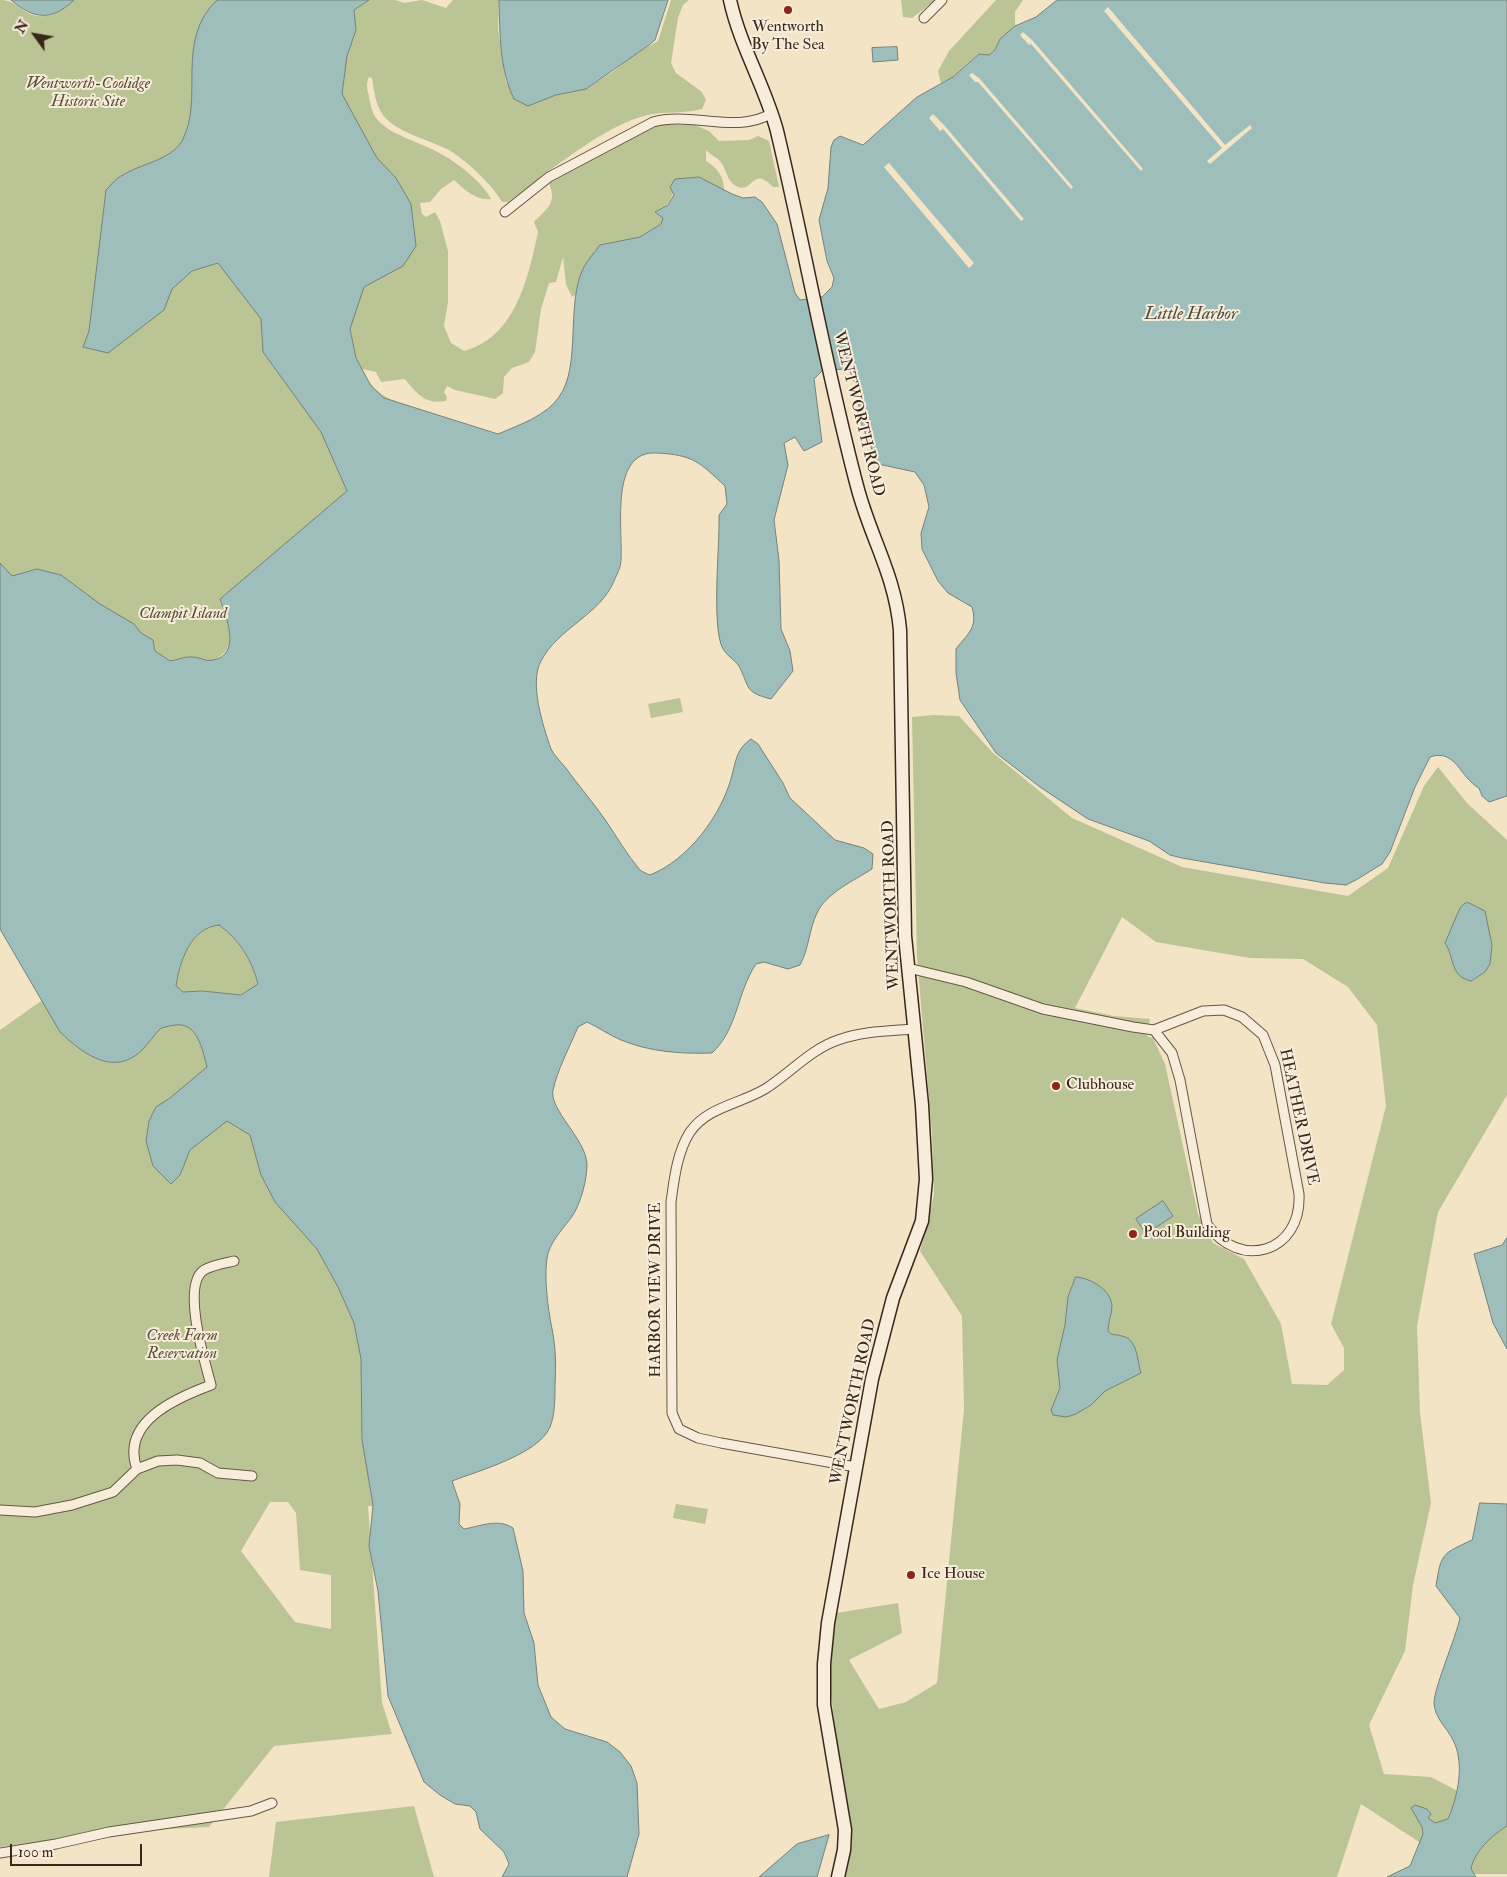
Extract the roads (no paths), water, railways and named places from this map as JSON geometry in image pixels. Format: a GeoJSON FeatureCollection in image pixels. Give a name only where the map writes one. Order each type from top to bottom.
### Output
{"type":"FeatureCollection","features":[{"type":"Feature","properties":{"kind":"main road","name":"WENTWORTH ROAD"},"geometry":{"type":"LineString","coordinates":[[730,0],[741,39],[772,113],[857,488],[888,570],[899,615],[903,709],[905,936],[926,1159],[925,1200],[918,1234],[893,1298],[881,1339],[828,1623],[824,1664],[827,1726],[845,1830],[844,1850],[838,1877]]}},
{"type":"Feature","properties":{"kind":"street"},"geometry":{"type":"LineString","coordinates":[[924,18],[942,0]]}},
{"type":"Feature","properties":{"kind":"street"},"geometry":{"type":"LineString","coordinates":[[505,212],[549,177],[653,122],[666,118],[735,122],[762,119],[772,113]]}},
{"type":"Feature","properties":{"kind":"street"},"geometry":{"type":"LineString","coordinates":[[908,968],[956,979],[1043,1010],[1154,1030]]}},
{"type":"Feature","properties":{"kind":"street","name":"HEATHER DRIVE"},"geometry":{"type":"LineString","coordinates":[[1224,1010],[1242,1017],[1259,1031],[1266,1040],[1275,1065],[1286,1117],[1300,1204],[1298,1215],[1288,1234],[1275,1246],[1257,1251],[1230,1246],[1213,1234],[1206,1224],[1180,1080],[1172,1053],[1154,1030],[1193,1013],[1224,1010]]}},
{"type":"Feature","properties":{"kind":"street","name":"HARBOR VIEW DRIVE"},"geometry":{"type":"LineString","coordinates":[[856,1467],[721,1443],[698,1438],[679,1429],[672,1414],[671,1202],[676,1171],[685,1142],[690,1132],[706,1117],[764,1090],[837,1040],[864,1033],[914,1029]]}},
{"type":"Feature","properties":{"kind":"street"},"geometry":{"type":"LineString","coordinates":[[137,1469],[134,1445],[145,1425],[168,1404],[211,1385],[193,1301],[194,1285],[204,1270],[234,1261]]}},
{"type":"Feature","properties":{"kind":"street"},"geometry":{"type":"LineString","coordinates":[[0,1510],[35,1512],[72,1506],[113,1492],[137,1469],[158,1461],[178,1460],[200,1463],[218,1473],[252,1476]]}},
{"type":"Feature","properties":{"kind":"street"},"geometry":{"type":"LineString","coordinates":[[0,1853],[109,1832],[251,1811],[272,1803]]}},
{"type":"Feature","properties":{"kind":"water"},"geometry":{"type":"Polygon","coordinates":[[[11,0],[74,0],[58,12],[43,15],[27,11],[11,0]]]}},
{"type":"Feature","properties":{"kind":"water","name":"Little Harbor"},"geometry":{"type":"Polygon","coordinates":[[[217,0],[369,0],[354,10],[356,30],[347,56],[342,94],[377,158],[396,178],[411,204],[416,246],[403,266],[364,287],[350,329],[356,358],[371,386],[384,398],[498,434],[540,415],[554,404],[559,397],[566,384],[570,368],[575,298],[578,282],[584,267],[600,245],[640,237],[661,224],[663,218],[655,212],[668,205],[674,195],[670,187],[675,179],[699,177],[732,194],[743,198],[755,197],[762,202],[777,224],[795,293],[800,300],[822,297],[832,287],[834,278],[827,261],[819,220],[828,188],[831,147],[834,140],[840,136],[863,145],[917,97],[953,77],[979,54],[989,55],[995,50],[1000,39],[1015,26],[1036,17],[1057,0],[1507,0],[1507,796],[1489,802],[1482,796],[1479,788],[1467,778],[1452,760],[1439,755],[1430,757],[1415,787],[1390,852],[1382,864],[1356,880],[1346,885],[1325,883],[1170,855],[1149,841],[1088,819],[1040,787],[996,753],[960,700],[956,673],[956,649],[973,625],[974,614],[972,607],[948,593],[938,581],[922,549],[921,533],[929,507],[924,485],[915,472],[878,464],[861,423],[857,389],[849,369],[823,370],[814,379],[822,442],[804,451],[795,437],[784,443],[788,465],[774,520],[779,560],[781,629],[790,651],[793,671],[771,699],[756,694],[749,688],[739,666],[723,649],[719,638],[717,605],[719,515],[727,504],[725,486],[695,461],[680,456],[657,453],[642,455],[631,464],[625,477],[622,494],[621,563],[619,570],[608,593],[589,613],[548,649],[538,670],[536,681],[538,705],[552,751],[601,814],[635,864],[640,870],[650,875],[677,859],[702,834],[712,820],[727,790],[740,750],[751,739],[758,744],[783,783],[790,798],[835,840],[864,848],[873,854],[872,869],[834,893],[821,906],[814,919],[800,965],[788,969],[764,962],[756,964],[745,986],[727,1033],[712,1053],[654,1050],[621,1040],[587,1022],[578,1027],[553,1090],[556,1106],[585,1154],[587,1170],[579,1204],[548,1253],[546,1270],[547,1291],[555,1357],[555,1401],[552,1422],[544,1437],[521,1453],[492,1467],[452,1481],[460,1504],[459,1524],[464,1529],[495,1523],[513,1528],[523,1571],[524,1613],[534,1643],[538,1685],[551,1717],[565,1729],[607,1742],[620,1752],[631,1766],[637,1783],[639,1834],[627,1877],[502,1877],[509,1864],[504,1852],[480,1829],[476,1812],[470,1806],[455,1804],[424,1782],[388,1696],[378,1591],[369,1546],[373,1505],[362,1440],[361,1359],[354,1323],[338,1287],[317,1249],[275,1202],[261,1175],[250,1135],[227,1121],[190,1150],[180,1175],[171,1184],[153,1166],[146,1141],[149,1121],[156,1107],[170,1098],[207,1067],[202,1048],[192,1030],[179,1025],[161,1028],[141,1051],[130,1059],[120,1062],[109,1062],[88,1054],[60,1032],[0,929],[0,563],[12,576],[37,569],[61,575],[100,604],[134,624],[141,633],[153,640],[155,651],[170,661],[190,657],[213,660],[222,657],[230,643],[226,615],[220,599],[347,491],[321,432],[263,352],[261,319],[218,263],[192,271],[172,289],[164,310],[108,353],[83,347],[89,331],[106,190],[120,176],[171,153],[182,141],[191,107],[193,51],[197,33],[204,16],[217,0]],[[219,925],[209,927],[201,932],[188,947],[180,966],[176,986],[183,992],[202,991],[241,995],[258,984],[244,951],[239,943],[219,925]]]}},
{"type":"Feature","properties":{"kind":"water"},"geometry":{"type":"Polygon","coordinates":[[[499,0],[668,0],[655,40],[649,45],[586,89],[556,95],[528,106],[514,99],[505,75],[501,50],[499,0]]]}},
{"type":"Feature","properties":{"kind":"water"},"geometry":{"type":"Polygon","coordinates":[[[897,47],[898,60],[873,62],[872,48],[897,47]]]}},
{"type":"Feature","properties":{"kind":"water"},"geometry":{"type":"Polygon","coordinates":[[[1465,903],[1485,911],[1492,945],[1490,964],[1485,972],[1471,981],[1459,975],[1445,943],[1460,908],[1465,903]]]}},
{"type":"Feature","properties":{"kind":"water"},"geometry":{"type":"Polygon","coordinates":[[[1163,1201],[1173,1216],[1146,1234],[1136,1219],[1163,1201]]]}},
{"type":"Feature","properties":{"kind":"water"},"geometry":{"type":"Polygon","coordinates":[[[1507,1238],[1507,1349],[1493,1323],[1474,1254],[1502,1245],[1507,1238]]]}},
{"type":"Feature","properties":{"kind":"water"},"geometry":{"type":"Polygon","coordinates":[[[1076,1277],[1094,1282],[1108,1295],[1112,1306],[1108,1331],[1131,1341],[1136,1351],[1141,1373],[1105,1391],[1091,1405],[1076,1414],[1066,1417],[1053,1415],[1051,1410],[1060,1388],[1057,1360],[1065,1325],[1068,1297],[1076,1277]]]}},
{"type":"Feature","properties":{"kind":"water"},"geometry":{"type":"Polygon","coordinates":[[[1480,1503],[1507,1504],[1507,1826],[1495,1834],[1476,1856],[1471,1869],[1476,1877],[1387,1877],[1410,1866],[1423,1834],[1422,1827],[1411,1808],[1415,1805],[1427,1809],[1431,1814],[1428,1818],[1435,1823],[1448,1819],[1455,1800],[1459,1780],[1457,1749],[1439,1718],[1434,1703],[1460,1618],[1436,1586],[1440,1567],[1445,1556],[1454,1548],[1472,1540],[1480,1503]]]}},
{"type":"Feature","properties":{"kind":"water"},"geometry":{"type":"Polygon","coordinates":[[[829,1835],[817,1877],[759,1877],[797,1844],[829,1835]]]}},
{"type":"Feature","properties":{"kind":"place","name":"Wentworth By The Sea"},"geometry":{"type":"Point","coordinates":[788,10]}},
{"type":"Feature","properties":{"kind":"place","name":"Clubhouse"},"geometry":{"type":"Point","coordinates":[1056,1086]}},
{"type":"Feature","properties":{"kind":"place","name":"Pool Building"},"geometry":{"type":"Point","coordinates":[1133,1234]}},
{"type":"Feature","properties":{"kind":"place","name":"Ice House"},"geometry":{"type":"Point","coordinates":[911,1575]}},
{"type":"Feature","properties":{"kind":"park label","name":"Wentworth-Coolidge Historic Site"},"geometry":{"type":"Point","coordinates":[88,94]}},
{"type":"Feature","properties":{"kind":"park label","name":"Clampit Island"},"geometry":{"type":"Point","coordinates":[183,615]}},
{"type":"Feature","properties":{"kind":"park label","name":"Creek Farm Reservation"},"geometry":{"type":"Point","coordinates":[182,1346]}}]}
